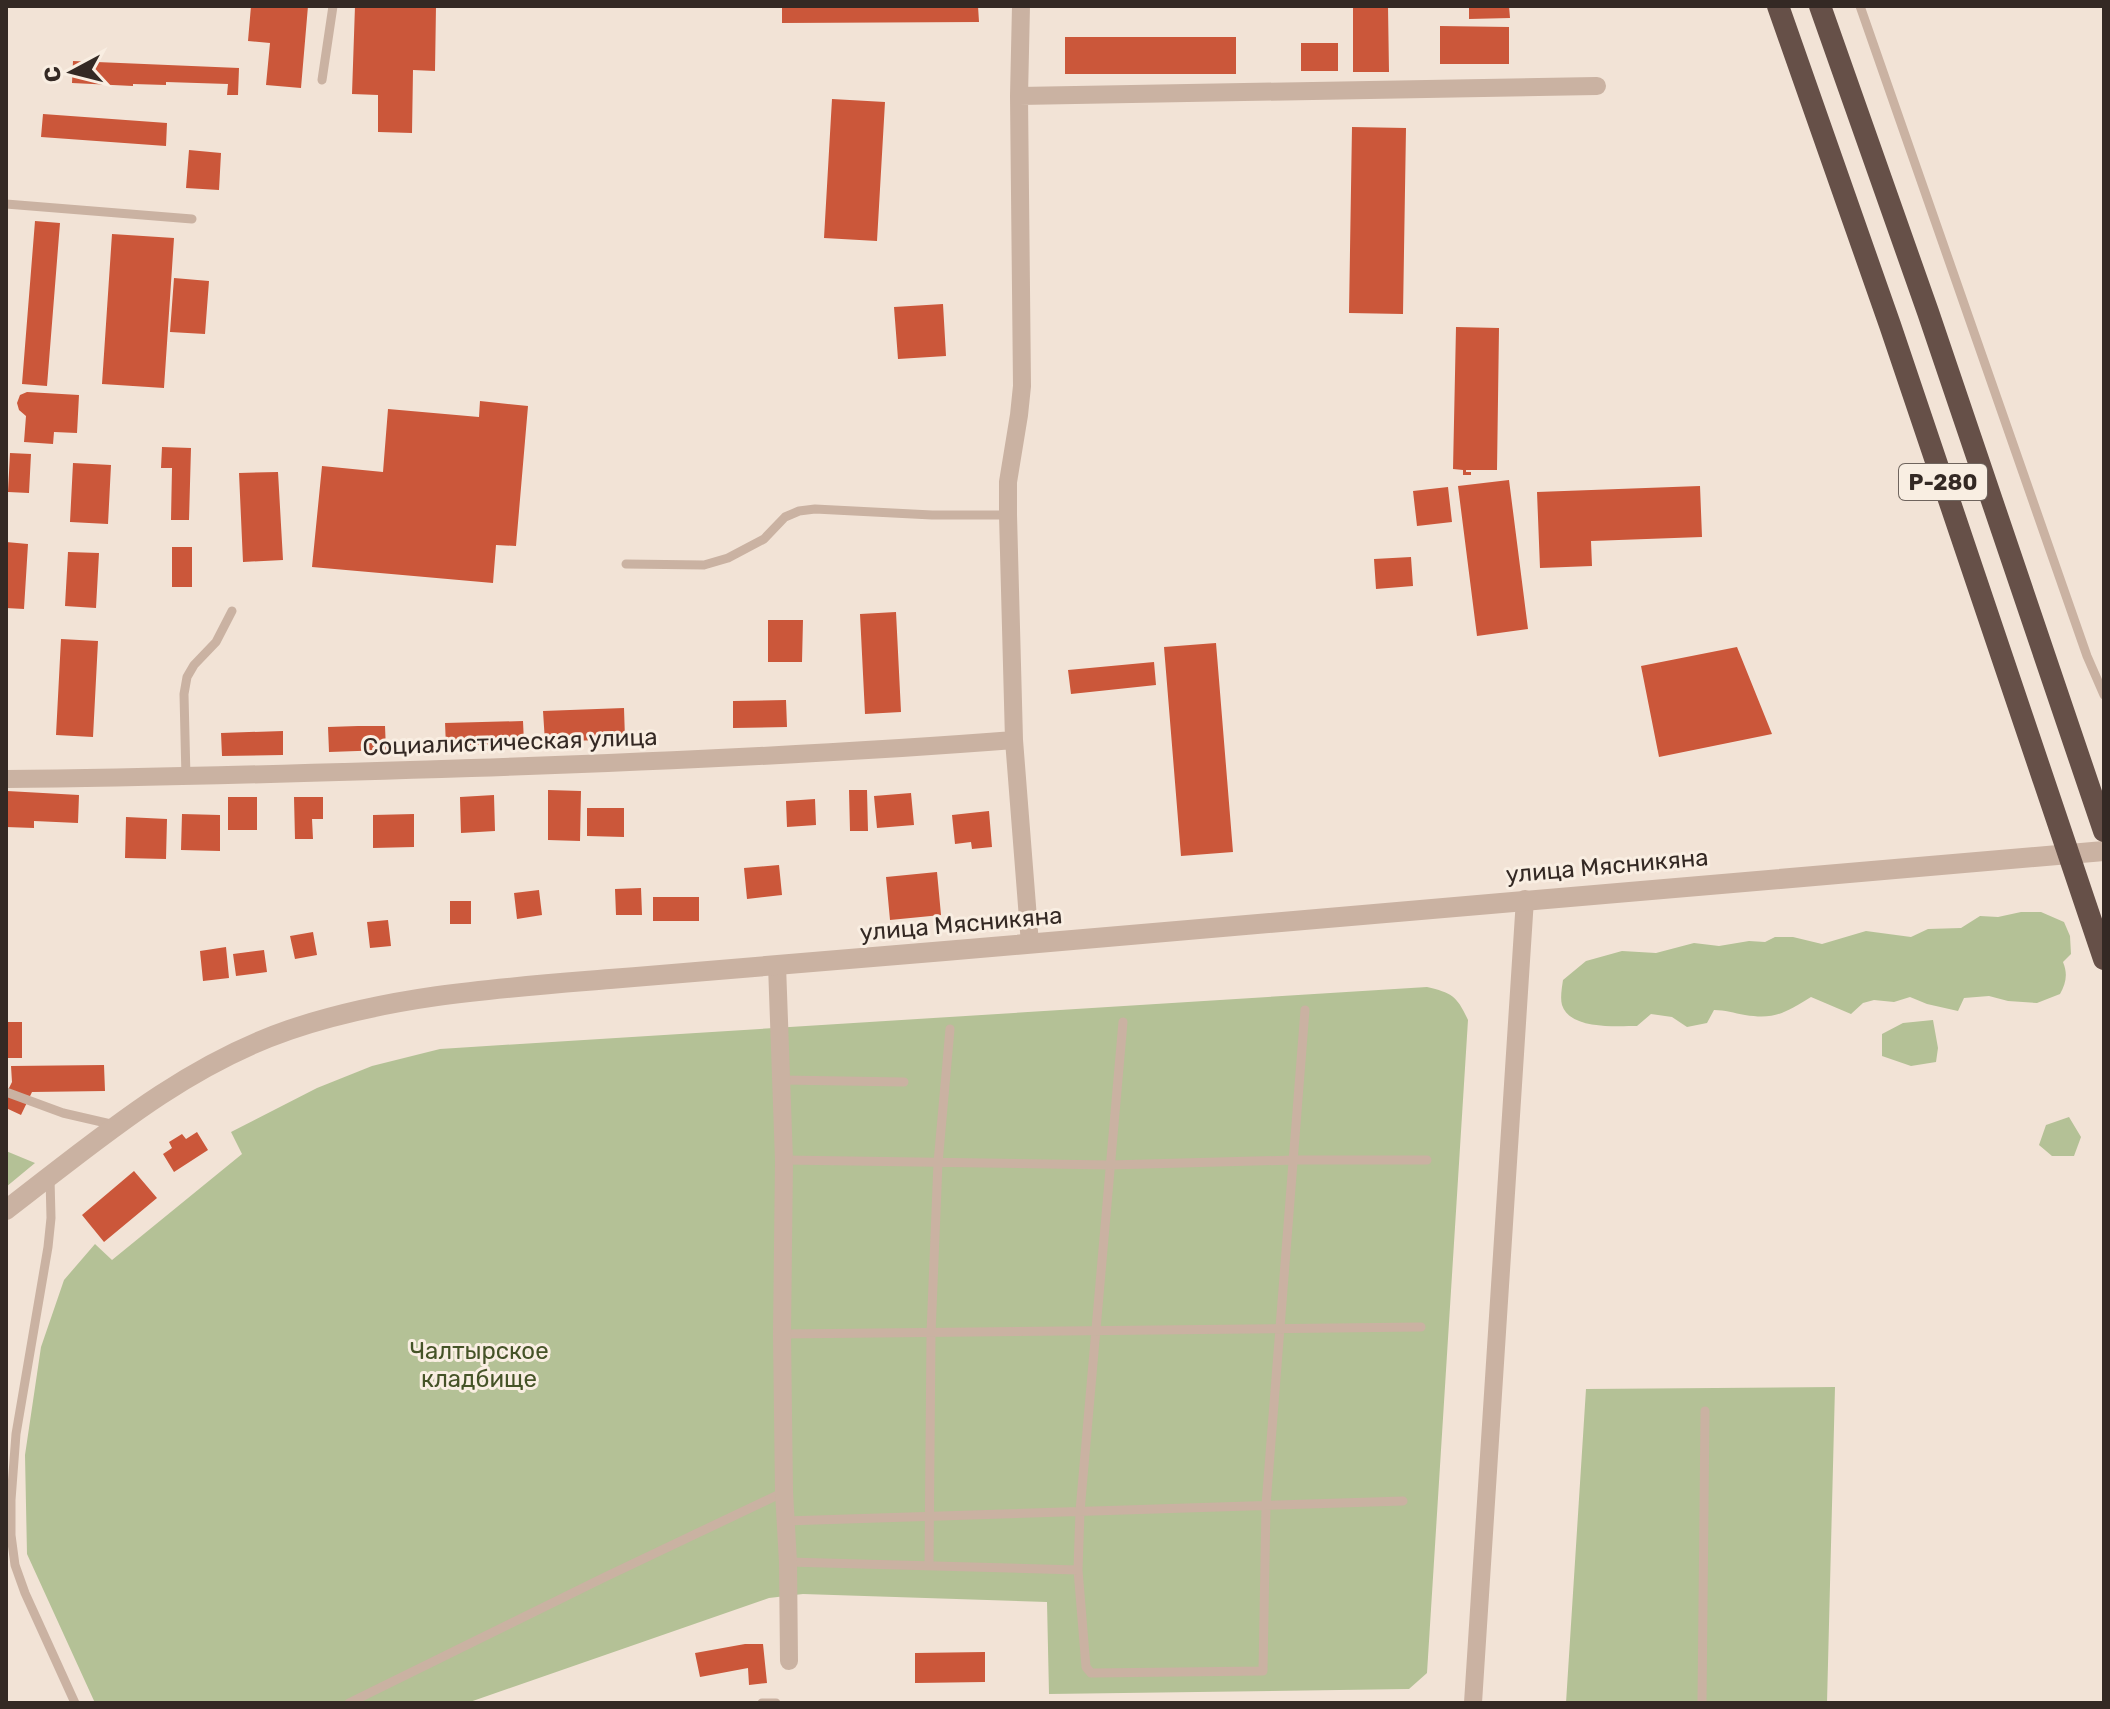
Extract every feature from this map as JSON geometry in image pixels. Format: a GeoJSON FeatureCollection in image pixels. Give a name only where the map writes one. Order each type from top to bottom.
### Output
{"type":"FeatureCollection","features":[{"type":"Feature","properties":{"kind":"highway","name":"Р-280"},"geometry":{"type":"LineString","coordinates":[[1778,6],[1895,339],[2104,959]]}},
{"type":"Feature","properties":{"kind":"highway","name":"Р-280"},"geometry":{"type":"LineString","coordinates":[[1820,6],[1928,312],[2104,831]]}},
{"type":"Feature","properties":{"kind":"street"},"geometry":{"type":"LineString","coordinates":[[1021,6],[1022,386],[1008,482],[1008,515],[1014,740],[1030,944]]}},
{"type":"Feature","properties":{"kind":"street"},"geometry":{"type":"LineString","coordinates":[[1019,96],[1597,86]]}},
{"type":"Feature","properties":{"kind":"street","name":"Социалистическая улица"},"geometry":{"type":"LineString","coordinates":[[6,779],[186,778],[693,760],[1014,740]]}},
{"type":"Feature","properties":{"kind":"street","name":"улица Мясникяна"},"geometry":{"type":"LineString","coordinates":[[6,1210],[115,1125],[189,1076],[285,1031],[392,1002],[449,993],[2104,851]]}},
{"type":"Feature","properties":{"kind":"street"},"geometry":{"type":"LineString","coordinates":[[1473,1703],[1525,899]]}},
{"type":"Feature","properties":{"kind":"street"},"geometry":{"type":"LineString","coordinates":[[777,965],[784,1160],[782,1334],[789,1661]]}},
{"type":"Feature","properties":{"kind":"lane"},"geometry":{"type":"LineString","coordinates":[[322,80],[333,6]]}},
{"type":"Feature","properties":{"kind":"lane"},"geometry":{"type":"LineString","coordinates":[[1860,6],[2087,656],[2104,695]]}},
{"type":"Feature","properties":{"kind":"lane"},"geometry":{"type":"LineString","coordinates":[[6,204],[192,219]]}},
{"type":"Feature","properties":{"kind":"lane"},"geometry":{"type":"LineString","coordinates":[[626,564],[704,565],[728,558],[764,539],[785,517],[799,511],[1008,515]]}},
{"type":"Feature","properties":{"kind":"lane"},"geometry":{"type":"LineString","coordinates":[[186,778],[184,694],[187,677],[216,642],[232,611]]}},
{"type":"Feature","properties":{"kind":"lane"},"geometry":{"type":"LineString","coordinates":[[1123,1022],[1080,1511],[1078,1570],[1086,1667],[1091,1673],[1263,1671],[1266,1505],[1305,1010]]}},
{"type":"Feature","properties":{"kind":"lane"},"geometry":{"type":"LineString","coordinates":[[929,1566],[931,1333],[938,1163],[950,1029]]}},
{"type":"Feature","properties":{"kind":"lane"},"geometry":{"type":"LineString","coordinates":[[782,1080],[904,1082]]}},
{"type":"Feature","properties":{"kind":"lane"},"geometry":{"type":"LineString","coordinates":[[6,1092],[63,1113],[115,1125]]}},
{"type":"Feature","properties":{"kind":"lane"},"geometry":{"type":"LineString","coordinates":[[784,1160],[1110,1165],[1427,1160]]}},
{"type":"Feature","properties":{"kind":"lane"},"geometry":{"type":"LineString","coordinates":[[50,1176],[48,1247],[16,1434],[11,1535],[15,1565],[25,1593],[75,1703]]}},
{"type":"Feature","properties":{"kind":"lane"},"geometry":{"type":"LineString","coordinates":[[782,1334],[1421,1327]]}},
{"type":"Feature","properties":{"kind":"lane"},"geometry":{"type":"LineString","coordinates":[[1702,1703],[1705,1411]]}},
{"type":"Feature","properties":{"kind":"lane"},"geometry":{"type":"LineString","coordinates":[[349,1703],[784,1492]]}},
{"type":"Feature","properties":{"kind":"lane"},"geometry":{"type":"LineString","coordinates":[[785,1521],[1403,1501]]}},
{"type":"Feature","properties":{"kind":"lane"},"geometry":{"type":"LineString","coordinates":[[788,1562],[1078,1570]]}},
{"type":"Feature","properties":{"kind":"lane"},"geometry":{"type":"LineString","coordinates":[[762,1703],[776,1703]]}},
{"type":"Feature","properties":{"kind":"green space"},"geometry":{"type":"Polygon","coordinates":[[[2041,912],[2064,922],[2070,936],[2071,954],[2063,962],[2066,974],[2062,990],[2060,994],[2037,1003],[1989,996],[1964,998],[1958,1011],[1910,997],[1894,1002],[1874,1000],[1863,1003],[1851,1014],[1811,997],[1773,1015],[1756,1016],[1714,1010],[1707,1023],[1687,1027],[1672,1017],[1651,1014],[1637,1026],[1584,1023],[1567,1013],[1561,1002],[1563,980],[1586,961],[1622,951],[1656,953],[1694,943],[1719,946],[1765,942],[1775,937],[1793,937],[1822,944],[1866,931],[1911,937],[1928,929],[1961,928],[1980,916],[1998,917],[2041,912]]]}},
{"type":"Feature","properties":{"kind":"green space","name":"Чалтырское кладбище"},"geometry":{"type":"Polygon","coordinates":[[[1427,987],[1453,997],[1468,1020],[1427,1673],[1409,1689],[1049,1694],[1047,1602],[803,1594],[769,1598],[467,1703],[95,1703],[27,1554],[25,1455],[41,1347],[64,1280],[95,1244],[112,1260],[242,1154],[231,1132],[317,1088],[372,1066],[440,1049],[1427,987]]]}},
{"type":"Feature","properties":{"kind":"green space"},"geometry":{"type":"Polygon","coordinates":[[[1933,1020],[1938,1048],[1936,1062],[1911,1066],[1882,1056],[1882,1034],[1903,1023],[1933,1020]]]}},
{"type":"Feature","properties":{"kind":"green space"},"geometry":{"type":"Polygon","coordinates":[[[2069,1117],[2081,1137],[2074,1156],[2052,1156],[2039,1145],[2046,1125],[2069,1117]]]}},
{"type":"Feature","properties":{"kind":"green space"},"geometry":{"type":"Polygon","coordinates":[[[6,1151],[35,1163],[6,1187],[6,1151]]]}},
{"type":"Feature","properties":{"kind":"green space"},"geometry":{"type":"Polygon","coordinates":[[[1835,1387],[1827,1703],[1566,1703],[1586,1389],[1835,1387]]]}},
{"type":"Feature","properties":{"kind":"building"},"geometry":{"type":"Polygon","coordinates":[[[251,6],[308,6],[301,88],[266,85],[270,43],[248,41],[251,6]]]}},
{"type":"Feature","properties":{"kind":"building"},"geometry":{"type":"Polygon","coordinates":[[[355,6],[436,6],[435,71],[413,70],[412,133],[378,132],[378,95],[352,94],[355,6]]]}},
{"type":"Feature","properties":{"kind":"building"},"geometry":{"type":"Polygon","coordinates":[[[782,6],[978,6],[979,22],[782,23],[782,6]]]}},
{"type":"Feature","properties":{"kind":"building"},"geometry":{"type":"Polygon","coordinates":[[[1353,6],[1388,6],[1389,72],[1353,72],[1353,6]]]}},
{"type":"Feature","properties":{"kind":"building"},"geometry":{"type":"Polygon","coordinates":[[[1469,6],[1509,6],[1510,18],[1469,19],[1469,6]]]}},
{"type":"Feature","properties":{"kind":"building"},"geometry":{"type":"Polygon","coordinates":[[[1440,26],[1509,27],[1509,64],[1440,64],[1440,26]]]}},
{"type":"Feature","properties":{"kind":"building"},"geometry":{"type":"Polygon","coordinates":[[[1065,37],[1236,37],[1236,74],[1065,74],[1065,37]]]}},
{"type":"Feature","properties":{"kind":"building"},"geometry":{"type":"Polygon","coordinates":[[[1301,43],[1338,43],[1338,71],[1301,71],[1301,43]]]}},
{"type":"Feature","properties":{"kind":"building"},"geometry":{"type":"Polygon","coordinates":[[[73,61],[239,68],[238,95],[227,95],[228,84],[166,82],[166,85],[133,86],[72,83],[73,61]]]}},
{"type":"Feature","properties":{"kind":"building"},"geometry":{"type":"Polygon","coordinates":[[[832,99],[885,102],[877,241],[824,238],[832,99]]]}},
{"type":"Feature","properties":{"kind":"building"},"geometry":{"type":"Polygon","coordinates":[[[43,114],[167,123],[166,146],[41,137],[43,114]]]}},
{"type":"Feature","properties":{"kind":"building"},"geometry":{"type":"Polygon","coordinates":[[[1352,127],[1406,128],[1403,314],[1349,313],[1352,127]]]}},
{"type":"Feature","properties":{"kind":"building"},"geometry":{"type":"Polygon","coordinates":[[[189,150],[221,153],[219,190],[186,188],[189,150]]]}},
{"type":"Feature","properties":{"kind":"building"},"geometry":{"type":"Polygon","coordinates":[[[35,221],[60,223],[47,386],[22,384],[35,221]]]}},
{"type":"Feature","properties":{"kind":"building"},"geometry":{"type":"Polygon","coordinates":[[[112,234],[174,238],[164,388],[102,384],[112,234]]]}},
{"type":"Feature","properties":{"kind":"building"},"geometry":{"type":"Polygon","coordinates":[[[174,278],[209,281],[205,334],[170,332],[174,278]]]}},
{"type":"Feature","properties":{"kind":"building"},"geometry":{"type":"Polygon","coordinates":[[[943,304],[946,356],[898,359],[894,307],[943,304]]]}},
{"type":"Feature","properties":{"kind":"building"},"geometry":{"type":"Polygon","coordinates":[[[1456,327],[1499,328],[1497,470],[1466,470],[1471,475],[1463,475],[1463,470],[1453,469],[1456,327]]]}},
{"type":"Feature","properties":{"kind":"building"},"geometry":{"type":"Polygon","coordinates":[[[27,392],[79,395],[77,433],[54,432],[53,444],[24,442],[26,416],[17,403],[20,395],[27,392]]]}},
{"type":"Feature","properties":{"kind":"building"},"geometry":{"type":"Polygon","coordinates":[[[480,401],[528,406],[516,546],[496,545],[493,583],[312,567],[322,466],[383,472],[388,409],[479,417],[480,401]]]}},
{"type":"Feature","properties":{"kind":"building"},"geometry":{"type":"Polygon","coordinates":[[[162,447],[191,448],[189,520],[171,520],[172,468],[161,468],[162,447]]]}},
{"type":"Feature","properties":{"kind":"building"},"geometry":{"type":"Polygon","coordinates":[[[10,453],[31,454],[29,493],[8,492],[10,453]]]}},
{"type":"Feature","properties":{"kind":"building"},"geometry":{"type":"Polygon","coordinates":[[[73,463],[111,465],[108,524],[70,522],[73,463]]]}},
{"type":"Feature","properties":{"kind":"building"},"geometry":{"type":"Polygon","coordinates":[[[278,472],[283,560],[243,562],[239,473],[278,472]]]}},
{"type":"Feature","properties":{"kind":"building"},"geometry":{"type":"Polygon","coordinates":[[[1509,480],[1528,629],[1477,636],[1458,486],[1509,480]]]}},
{"type":"Feature","properties":{"kind":"building"},"geometry":{"type":"Polygon","coordinates":[[[1700,486],[1702,537],[1591,541],[1592,566],[1540,568],[1537,492],[1700,486]]]}},
{"type":"Feature","properties":{"kind":"building"},"geometry":{"type":"Polygon","coordinates":[[[1448,487],[1452,522],[1417,526],[1413,491],[1448,487]]]}},
{"type":"Feature","properties":{"kind":"building"},"geometry":{"type":"Polygon","coordinates":[[[6,542],[28,544],[24,609],[6,608],[6,542]]]}},
{"type":"Feature","properties":{"kind":"building"},"geometry":{"type":"Polygon","coordinates":[[[172,547],[192,547],[192,587],[172,587],[172,547]]]}},
{"type":"Feature","properties":{"kind":"building"},"geometry":{"type":"Polygon","coordinates":[[[68,552],[99,553],[96,608],[65,606],[68,552]]]}},
{"type":"Feature","properties":{"kind":"building"},"geometry":{"type":"Polygon","coordinates":[[[1411,557],[1413,586],[1376,589],[1374,559],[1411,557]]]}},
{"type":"Feature","properties":{"kind":"building"},"geometry":{"type":"Polygon","coordinates":[[[896,612],[901,712],[865,714],[860,614],[896,612]]]}},
{"type":"Feature","properties":{"kind":"building"},"geometry":{"type":"Polygon","coordinates":[[[768,620],[803,620],[802,662],[768,662],[768,620]]]}},
{"type":"Feature","properties":{"kind":"building"},"geometry":{"type":"Polygon","coordinates":[[[61,639],[98,641],[93,737],[56,735],[61,639]]]}},
{"type":"Feature","properties":{"kind":"building"},"geometry":{"type":"Polygon","coordinates":[[[1216,643],[1233,852],[1181,856],[1164,647],[1216,643]]]}},
{"type":"Feature","properties":{"kind":"building"},"geometry":{"type":"Polygon","coordinates":[[[1737,647],[1772,734],[1659,757],[1641,666],[1737,647]]]}},
{"type":"Feature","properties":{"kind":"building"},"geometry":{"type":"Polygon","coordinates":[[[1154,662],[1156,685],[1071,694],[1068,670],[1154,662]]]}},
{"type":"Feature","properties":{"kind":"building"},"geometry":{"type":"Polygon","coordinates":[[[786,700],[787,727],[733,728],[733,701],[786,700]]]}},
{"type":"Feature","properties":{"kind":"building"},"geometry":{"type":"Polygon","coordinates":[[[624,708],[625,739],[545,742],[543,711],[624,708]]]}},
{"type":"Feature","properties":{"kind":"building"},"geometry":{"type":"Polygon","coordinates":[[[523,721],[524,743],[446,746],[445,723],[523,721]]]}},
{"type":"Feature","properties":{"kind":"building"},"geometry":{"type":"Polygon","coordinates":[[[385,726],[386,750],[329,752],[328,727],[385,726]]]}},
{"type":"Feature","properties":{"kind":"building"},"geometry":{"type":"Polygon","coordinates":[[[283,731],[283,755],[222,756],[221,733],[283,731]]]}},
{"type":"Feature","properties":{"kind":"building"},"geometry":{"type":"Polygon","coordinates":[[[548,790],[581,791],[580,841],[548,840],[548,790]]]}},
{"type":"Feature","properties":{"kind":"building"},"geometry":{"type":"Polygon","coordinates":[[[849,790],[867,790],[868,831],[850,831],[849,790]]]}},
{"type":"Feature","properties":{"kind":"building"},"geometry":{"type":"Polygon","coordinates":[[[7,791],[79,795],[78,823],[34,821],[34,828],[6,827],[7,791]]]}},
{"type":"Feature","properties":{"kind":"building"},"geometry":{"type":"Polygon","coordinates":[[[911,793],[914,825],[877,828],[874,796],[911,793]]]}},
{"type":"Feature","properties":{"kind":"building"},"geometry":{"type":"Polygon","coordinates":[[[494,795],[495,831],[461,833],[460,797],[494,795]]]}},
{"type":"Feature","properties":{"kind":"building"},"geometry":{"type":"Polygon","coordinates":[[[228,797],[257,797],[257,830],[228,830],[228,797]]]}},
{"type":"Feature","properties":{"kind":"building"},"geometry":{"type":"Polygon","coordinates":[[[294,797],[323,797],[323,819],[312,819],[313,839],[295,839],[294,797]]]}},
{"type":"Feature","properties":{"kind":"building"},"geometry":{"type":"Polygon","coordinates":[[[815,799],[816,825],[787,827],[786,801],[815,799]]]}},
{"type":"Feature","properties":{"kind":"building"},"geometry":{"type":"Polygon","coordinates":[[[587,808],[624,808],[624,837],[587,836],[587,808]]]}},
{"type":"Feature","properties":{"kind":"building"},"geometry":{"type":"Polygon","coordinates":[[[989,811],[992,847],[972,849],[971,842],[955,844],[952,815],[989,811]]]}},
{"type":"Feature","properties":{"kind":"building"},"geometry":{"type":"Polygon","coordinates":[[[182,814],[220,815],[220,851],[181,850],[182,814]]]}},
{"type":"Feature","properties":{"kind":"building"},"geometry":{"type":"Polygon","coordinates":[[[414,814],[414,847],[373,848],[373,815],[414,814]]]}},
{"type":"Feature","properties":{"kind":"building"},"geometry":{"type":"Polygon","coordinates":[[[126,817],[167,819],[166,859],[125,858],[126,817]]]}},
{"type":"Feature","properties":{"kind":"building"},"geometry":{"type":"Polygon","coordinates":[[[779,865],[782,895],[747,899],[744,868],[779,865]]]}},
{"type":"Feature","properties":{"kind":"building"},"geometry":{"type":"Polygon","coordinates":[[[937,872],[941,915],[890,920],[886,877],[937,872]]]}},
{"type":"Feature","properties":{"kind":"building"},"geometry":{"type":"Polygon","coordinates":[[[641,888],[642,915],[616,915],[615,889],[641,888]]]}},
{"type":"Feature","properties":{"kind":"building"},"geometry":{"type":"Polygon","coordinates":[[[539,890],[542,915],[517,919],[514,893],[539,890]]]}},
{"type":"Feature","properties":{"kind":"building"},"geometry":{"type":"Polygon","coordinates":[[[653,897],[699,897],[699,921],[653,921],[653,897]]]}},
{"type":"Feature","properties":{"kind":"building"},"geometry":{"type":"Polygon","coordinates":[[[450,901],[471,901],[471,924],[450,924],[450,901]]]}},
{"type":"Feature","properties":{"kind":"building"},"geometry":{"type":"Polygon","coordinates":[[[388,920],[391,946],[370,948],[367,922],[388,920]]]}},
{"type":"Feature","properties":{"kind":"building"},"geometry":{"type":"Polygon","coordinates":[[[313,932],[317,955],[295,959],[290,936],[313,932]]]}},
{"type":"Feature","properties":{"kind":"building"},"geometry":{"type":"Polygon","coordinates":[[[226,947],[229,978],[203,981],[200,951],[226,947]]]}},
{"type":"Feature","properties":{"kind":"building"},"geometry":{"type":"Polygon","coordinates":[[[264,950],[267,972],[236,976],[233,954],[264,950]]]}},
{"type":"Feature","properties":{"kind":"building"},"geometry":{"type":"Polygon","coordinates":[[[6,1022],[22,1022],[22,1058],[6,1058],[6,1022]]]}},
{"type":"Feature","properties":{"kind":"building"},"geometry":{"type":"Polygon","coordinates":[[[104,1065],[105,1091],[32,1092],[21,1115],[6,1108],[6,1094],[12,1082],[11,1066],[104,1065]]]}},
{"type":"Feature","properties":{"kind":"building"},"geometry":{"type":"Polygon","coordinates":[[[197,1132],[208,1150],[174,1172],[163,1154],[172,1148],[169,1142],[182,1134],[186,1139],[197,1132]]]}},
{"type":"Feature","properties":{"kind":"building"},"geometry":{"type":"Polygon","coordinates":[[[134,1171],[157,1198],[104,1242],[82,1215],[134,1171]]]}},
{"type":"Feature","properties":{"kind":"building"},"geometry":{"type":"Polygon","coordinates":[[[763,1644],[767,1683],[749,1685],[748,1668],[700,1677],[695,1653],[763,1644]]]}},
{"type":"Feature","properties":{"kind":"building"},"geometry":{"type":"Polygon","coordinates":[[[985,1652],[985,1682],[915,1683],[915,1653],[985,1652]]]}}]}
